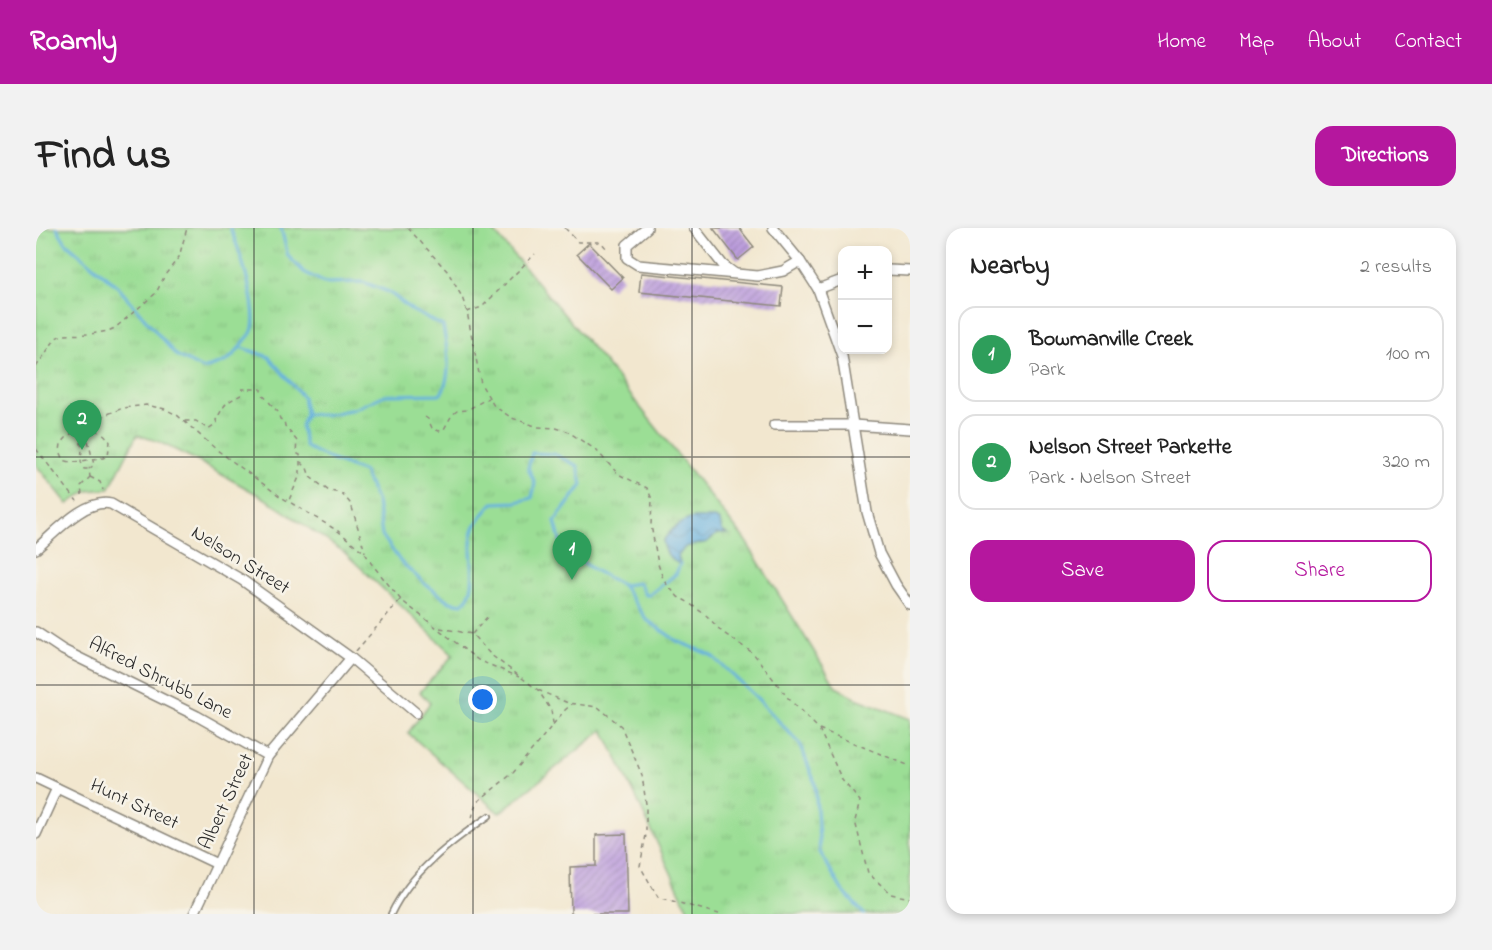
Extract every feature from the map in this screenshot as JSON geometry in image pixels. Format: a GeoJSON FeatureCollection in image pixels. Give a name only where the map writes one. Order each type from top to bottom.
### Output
{"type":"FeatureCollection","features":[{"type":"Feature","properties":{"kind":"street"},"geometry":{"type":"LineString","coordinates":[[647,228],[627,245],[627,258],[639,265],[758,276],[783,271],[800,261]]}},
{"type":"Feature","properties":{"kind":"street"},"geometry":{"type":"LineString","coordinates":[[694,228],[723,265],[736,275]]}},
{"type":"Feature","properties":{"kind":"street"},"geometry":{"type":"LineString","coordinates":[[773,228],[800,261],[818,289],[842,356],[867,512],[879,553],[910,605]]}},
{"type":"Feature","properties":{"kind":"street"},"geometry":{"type":"LineString","coordinates":[[892,270],[910,271]]}},
{"type":"Feature","properties":{"kind":"street"},"geometry":{"type":"LineString","coordinates":[[818,289],[838,282]]}},
{"type":"Feature","properties":{"kind":"street"},"geometry":{"type":"LineString","coordinates":[[774,424],[853,425],[910,429]]}},
{"type":"Feature","properties":{"kind":"street","name":"Nelson Street"},"geometry":{"type":"LineString","coordinates":[[84,509],[94,503],[111,504],[242,580],[351,657],[416,713]]}},
{"type":"Feature","properties":{"kind":"street"},"geometry":{"type":"LineString","coordinates":[[36,549],[84,509]]}},
{"type":"Feature","properties":{"kind":"street","name":"Alfred Shrubb Lane"},"geometry":{"type":"LineString","coordinates":[[36,632],[63,650],[196,716],[268,756]]}},
{"type":"Feature","properties":{"kind":"street","name":"Albert Street"},"geometry":{"type":"LineString","coordinates":[[194,914],[268,756],[351,657]]}},
{"type":"Feature","properties":{"kind":"street","name":"Hunt Street"},"geometry":{"type":"LineString","coordinates":[[36,778],[218,864]]}},
{"type":"Feature","properties":{"kind":"street"},"geometry":{"type":"LineString","coordinates":[[36,834],[57,788]]}},
{"type":"Feature","properties":{"kind":"lane"},"geometry":{"type":"LineString","coordinates":[[391,914],[396,902],[421,870],[468,830],[489,816]]}},
{"type":"Feature","properties":{"kind":"path"},"geometry":{"type":"LineString","coordinates":[[36,367],[56,338],[62,335],[101,333],[115,328],[156,293],[165,275],[179,257],[187,228]]}},
{"type":"Feature","properties":{"kind":"path"},"geometry":{"type":"LineString","coordinates":[[408,228],[448,272],[462,297],[481,384],[494,406],[512,418],[538,427],[556,428],[581,439],[596,450],[618,474],[647,488],[652,499],[651,525],[654,543],[664,581],[678,597],[707,616],[722,632],[753,653],[788,698],[819,729],[842,780],[860,801],[855,821],[868,873],[891,894],[910,898]]}},
{"type":"Feature","properties":{"kind":"path"},"geometry":{"type":"LineString","coordinates":[[565,228],[578,242],[601,242],[607,249]]}},
{"type":"Feature","properties":{"kind":"path"},"geometry":{"type":"LineString","coordinates":[[467,312],[482,307],[535,254]]}},
{"type":"Feature","properties":{"kind":"path"},"geometry":{"type":"LineString","coordinates":[[183,421],[196,421],[208,429],[213,427],[217,423],[216,420],[222,407],[229,400],[241,395],[242,389],[261,389],[261,393],[278,412],[280,419],[284,421],[285,426],[297,441],[295,449],[300,455],[300,475],[288,501]]}},
{"type":"Feature","properties":{"kind":"path"},"geometry":{"type":"LineString","coordinates":[[425,417],[432,428],[439,431],[444,429],[457,411],[468,410],[489,397]]}},
{"type":"Feature","properties":{"kind":"path"},"geometry":{"type":"LineString","coordinates":[[86,431],[105,414],[123,408],[146,405],[165,409],[217,450],[288,501],[338,531],[365,553]]}},
{"type":"Feature","properties":{"kind":"path"},"geometry":{"type":"LineString","coordinates":[[97,430],[105,435],[110,442],[110,451],[106,457],[67,462],[62,457],[61,444],[66,438],[79,432],[97,430]]}},
{"type":"Feature","properties":{"kind":"path"},"geometry":{"type":"LineString","coordinates":[[86,431],[89,452],[94,465],[89,469]]}},
{"type":"Feature","properties":{"kind":"path"},"geometry":{"type":"LineString","coordinates":[[79,432],[82,448],[81,460],[84,468],[89,469]]}},
{"type":"Feature","properties":{"kind":"path"},"geometry":{"type":"LineString","coordinates":[[36,450],[84,509]]}},
{"type":"Feature","properties":{"kind":"path"},"geometry":{"type":"LineString","coordinates":[[300,460],[307,468],[310,477],[329,491],[341,494],[351,504],[365,553],[401,600],[478,660],[519,677]]}},
{"type":"Feature","properties":{"kind":"path"},"geometry":{"type":"LineString","coordinates":[[89,469],[90,477]]}},
{"type":"Feature","properties":{"kind":"path"},"geometry":{"type":"LineString","coordinates":[[90,477],[100,482],[103,490]]}},
{"type":"Feature","properties":{"kind":"path"},"geometry":{"type":"LineString","coordinates":[[82,495],[81,486],[90,477]]}},
{"type":"Feature","properties":{"kind":"path"},"geometry":{"type":"LineString","coordinates":[[351,657],[401,600]]}},
{"type":"Feature","properties":{"kind":"path"},"geometry":{"type":"LineString","coordinates":[[471,634],[489,615]]}},
{"type":"Feature","properties":{"kind":"path"},"geometry":{"type":"LineString","coordinates":[[438,628],[471,634],[491,655],[538,690],[565,701],[598,706],[621,726],[642,775],[646,804],[646,835],[640,866],[658,897],[719,914]]}},
{"type":"Feature","properties":{"kind":"path"},"geometry":{"type":"LineString","coordinates":[[538,690],[551,710],[553,724]]}},
{"type":"Feature","properties":{"kind":"path"},"geometry":{"type":"LineString","coordinates":[[565,701],[565,710]]}},
{"type":"Feature","properties":{"kind":"path"},"geometry":{"type":"LineString","coordinates":[[468,830],[476,803],[513,773],[565,710],[575,703]]}},
{"type":"Feature","properties":{"kind":"path"},"geometry":{"type":"LineString","coordinates":[[819,729],[910,766]]}},
{"type":"Feature","properties":{"kind":"green space"},"geometry":{"type":"Polygon","coordinates":[[[36,228],[491,228],[602,359],[745,540],[836,687],[856,698],[910,719],[910,914],[690,914],[603,730],[499,813],[408,733],[430,703],[420,692],[453,655],[344,552],[264,498],[192,458],[157,441],[137,435],[109,489],[87,491],[68,504],[36,465],[36,228]]]}},
{"type":"Feature","properties":{"kind":"water"},"geometry":{"type":"Polygon","coordinates":[[[695,518],[715,518],[720,521],[722,531],[727,534],[717,534],[707,542],[685,547],[678,556],[680,564],[668,555],[663,541],[677,526],[695,518]]]}},
{"type":"Feature","properties":{"kind":"building"},"geometry":{"type":"Polygon","coordinates":[[[713,228],[739,228],[754,247],[738,260],[713,228]]]}},
{"type":"Feature","properties":{"kind":"building"},"geometry":{"type":"Polygon","coordinates":[[[589,243],[623,278],[611,289],[577,254],[589,243]]]}},
{"type":"Feature","properties":{"kind":"building"},"geometry":{"type":"Polygon","coordinates":[[[641,273],[783,287],[781,306],[639,292],[641,273]]]}},
{"type":"Feature","properties":{"kind":"building"},"geometry":{"type":"Polygon","coordinates":[[[626,834],[628,914],[571,914],[570,867],[596,866],[596,835],[626,834]]]}},
{"type":"Feature","properties":{"kind":"waterway"},"geometry":{"type":"LineString","coordinates":[[57,228],[66,243],[117,286],[176,355],[203,369],[222,363],[231,357],[250,335],[254,322],[251,295],[230,228]]}},
{"type":"Feature","properties":{"kind":"waterway"},"geometry":{"type":"LineString","coordinates":[[281,228],[288,256],[304,272],[325,283],[363,282],[389,292],[413,311],[443,326],[448,369],[441,394],[385,395],[354,409],[326,415],[306,414],[301,426],[306,447],[364,472],[377,502],[382,535],[400,561],[425,584],[450,602],[462,604],[472,587],[471,546],[475,526],[493,503],[516,502],[532,498],[535,483],[528,468],[532,453],[554,454],[578,466],[582,485],[555,521],[562,548],[594,570],[622,585],[647,620],[677,641],[711,655],[757,698],[800,744],[815,783],[820,852],[842,890],[864,914]]}},
{"type":"Feature","properties":{"kind":"waterway"},"geometry":{"type":"LineString","coordinates":[[240,347],[269,357],[303,397],[306,414]]}},
{"type":"Feature","properties":{"kind":"waterway"},"geometry":{"type":"LineString","coordinates":[[623,585],[639,583],[645,595],[649,595],[676,574],[680,564]]}},
{"type":"Feature","properties":{"kind":"place","name":"Nelson Street Parkette"},"geometry":{"type":"Point","coordinates":[82,450]}},
{"type":"Feature","properties":{"kind":"place","name":"Bowmanville Creek"},"geometry":{"type":"Point","coordinates":[572,580]}}]}
